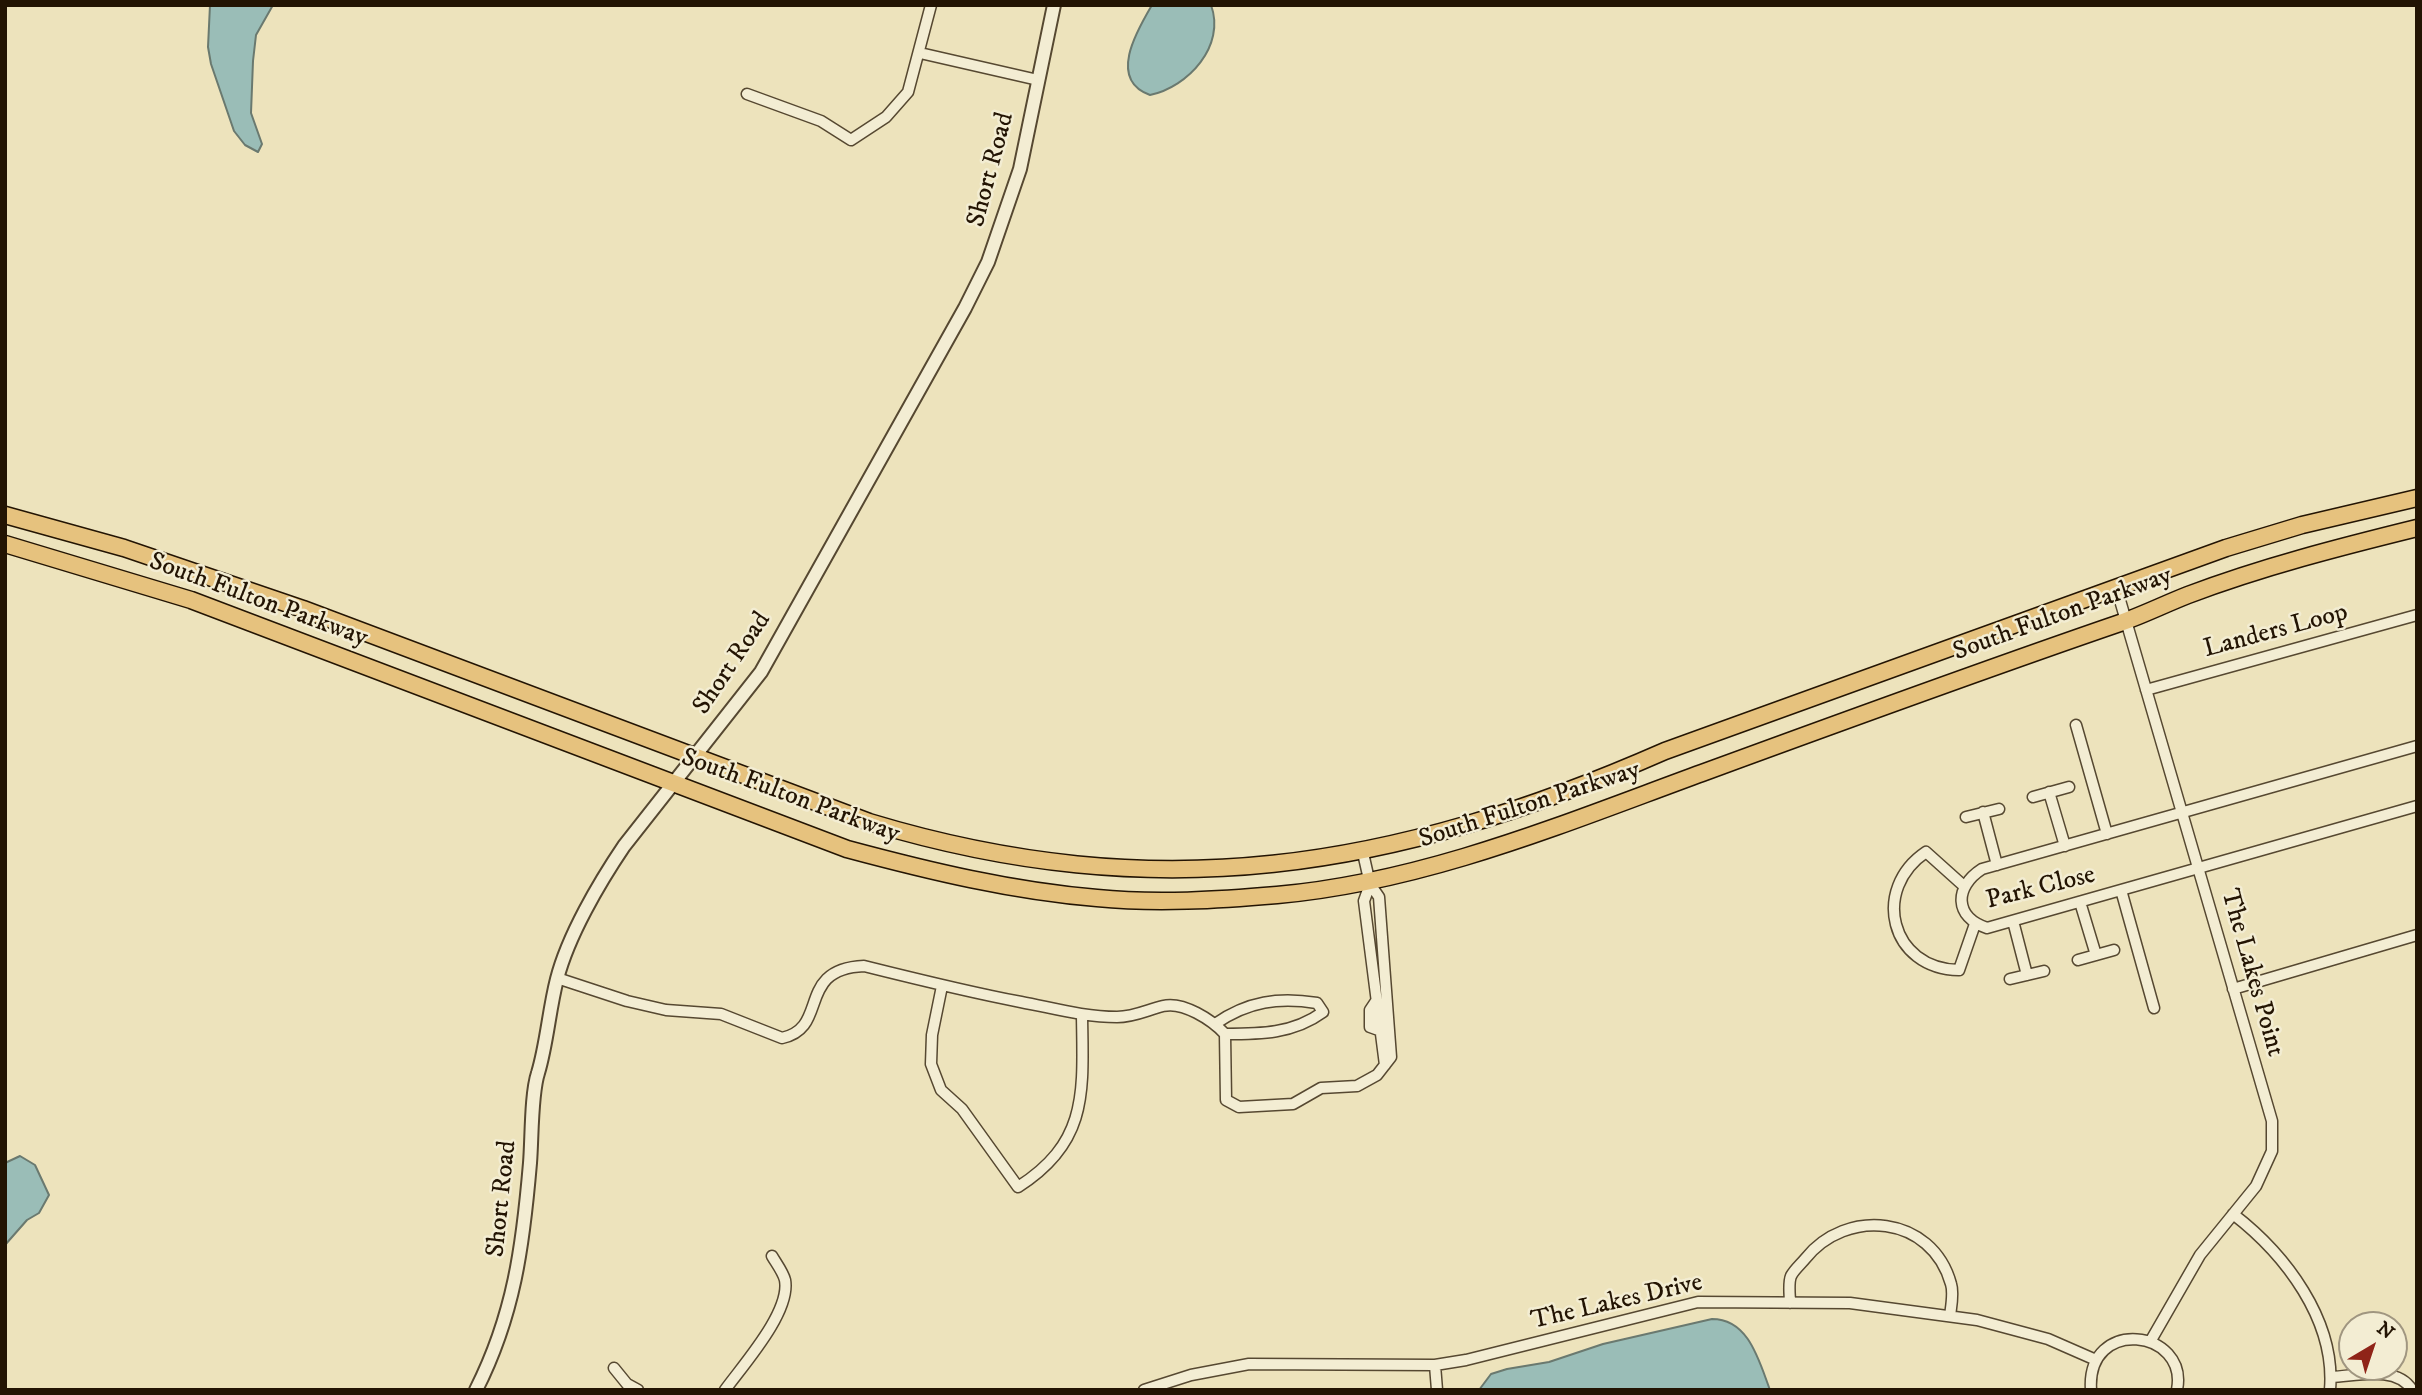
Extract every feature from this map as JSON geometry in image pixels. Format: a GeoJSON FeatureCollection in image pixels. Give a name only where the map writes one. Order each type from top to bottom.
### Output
{"type":"FeatureCollection","features":[{"type":"Feature","properties":{"kind":"highway","name":"South Fulton Parkway"},"geometry":{"type":"LineString","coordinates":[[5,515],[124,548],[303,609],[695,759],[912,835],[1041,862],[1176,871],[1279,864],[1363,853],[1466,825],[1607,777],[1665,751],[2117,590],[2226,548],[2290,529],[2417,498]]}},
{"type":"Feature","properties":{"kind":"highway","name":"South Fulton Parkway"},"geometry":{"type":"LineString","coordinates":[[5,544],[191,600],[847,849],[933,872],[1019,888],[1099,899],[1160,900],[1280,895],[1369,882],[1501,847],[2125,621],[2189,595],[2263,570],[2417,528]]}},
{"type":"Feature","properties":{"kind":"street"},"geometry":{"type":"LineString","coordinates":[[747,94],[821,121],[852,139],[886,117],[908,92],[931,5]]}},
{"type":"Feature","properties":{"kind":"street","name":"Short Road"},"geometry":{"type":"LineString","coordinates":[[476,1390],[499,1339],[513,1294],[523,1247],[538,1071],[557,978],[567,950],[608,869],[761,672],[971,297],[1005,218],[1020,169],[1054,5]]}},
{"type":"Feature","properties":{"kind":"street"},"geometry":{"type":"LineString","coordinates":[[920,53],[1038,80]]}},
{"type":"Feature","properties":{"kind":"street","name":"The Lakes Point"},"geometry":{"type":"LineString","coordinates":[[2117,590],[2272,1121],[2272,1151],[2256,1186],[2200,1255],[2150,1342]]}},
{"type":"Feature","properties":{"kind":"street","name":"Landers Loop"},"geometry":{"type":"LineString","coordinates":[[2146,690],[2417,615]]}},
{"type":"Feature","properties":{"kind":"street"},"geometry":{"type":"LineString","coordinates":[[2076,725],[2107,834]]}},
{"type":"Feature","properties":{"kind":"street","name":"Park Close"},"geometry":{"type":"LineString","coordinates":[[2417,746],[1997,864],[1970,876],[1962,894],[1963,910],[1975,924],[1987,928],[2417,806]]}},
{"type":"Feature","properties":{"kind":"street"},"geometry":{"type":"LineString","coordinates":[[2033,797],[2069,787]]}},
{"type":"Feature","properties":{"kind":"street"},"geometry":{"type":"LineString","coordinates":[[2049,792],[2065,846]]}},
{"type":"Feature","properties":{"kind":"street"},"geometry":{"type":"LineString","coordinates":[[1966,817],[1999,808]]}},
{"type":"Feature","properties":{"kind":"street"},"geometry":{"type":"LineString","coordinates":[[1983,813],[1997,864]]}},
{"type":"Feature","properties":{"kind":"street"},"geometry":{"type":"LineString","coordinates":[[1965,887],[1926,852],[1910,862],[1901,878],[1894,896],[1895,922],[1903,945],[1923,961],[1942,970],[1959,970],[1975,924]]}},
{"type":"Feature","properties":{"kind":"street"},"geometry":{"type":"LineString","coordinates":[[557,978],[627,1002],[666,1010],[721,1014],[782,1038],[799,1031],[808,1019],[815,995],[826,976],[848,966],[864,966],[942,986],[1082,1015],[1120,1017],[1144,1014],[1166,1005],[1182,1007],[1215,1024],[1224,1034],[1226,1100],[1239,1107],[1293,1104],[1321,1088],[1357,1086],[1377,1075],[1391,1057],[1379,897],[1369,882],[1363,853]]}},
{"type":"Feature","properties":{"kind":"street"},"geometry":{"type":"LineString","coordinates":[[1369,882],[1364,901],[1376,1001],[1368,1018],[1370,1027],[1379,1032],[1391,1032]]}},
{"type":"Feature","properties":{"kind":"street"},"geometry":{"type":"LineString","coordinates":[[2122,890],[2154,1008]]}},
{"type":"Feature","properties":{"kind":"street"},"geometry":{"type":"LineString","coordinates":[[2080,902],[2096,955]]}},
{"type":"Feature","properties":{"kind":"street"},"geometry":{"type":"LineString","coordinates":[[2013,921],[2027,975]]}},
{"type":"Feature","properties":{"kind":"street"},"geometry":{"type":"LineString","coordinates":[[2233,989],[2417,935]]}},
{"type":"Feature","properties":{"kind":"street"},"geometry":{"type":"LineString","coordinates":[[2078,960],[2114,950]]}},
{"type":"Feature","properties":{"kind":"street"},"geometry":{"type":"LineString","coordinates":[[1372,966],[1385,966]]}},
{"type":"Feature","properties":{"kind":"street"},"geometry":{"type":"LineString","coordinates":[[2010,979],[2044,971]]}},
{"type":"Feature","properties":{"kind":"street"},"geometry":{"type":"LineString","coordinates":[[942,986],[932,1035],[931,1064],[941,1090],[962,1109],[1018,1187],[1057,1157],[1073,1129],[1082,1095],[1082,1015]]}},
{"type":"Feature","properties":{"kind":"street"},"geometry":{"type":"LineString","coordinates":[[1215,1024],[1232,1012],[1255,1003],[1290,999],[1317,1003],[1323,1012],[1306,1025],[1267,1034],[1224,1034]]}},
{"type":"Feature","properties":{"kind":"street"},"geometry":{"type":"LineString","coordinates":[[1379,1032],[1385,1065]]}},
{"type":"Feature","properties":{"kind":"street"},"geometry":{"type":"LineString","coordinates":[[2233,1214],[2258,1233],[2284,1261],[2308,1299],[2325,1341],[2332,1377],[2330,1390]]}},
{"type":"Feature","properties":{"kind":"street"},"geometry":{"type":"LineString","coordinates":[[1790,1303],[1791,1277],[1818,1242],[1851,1226],[1882,1224],[1914,1236],[1936,1255],[1952,1285],[1950,1317]]}},
{"type":"Feature","properties":{"kind":"street"},"geometry":{"type":"LineString","coordinates":[[725,1390],[764,1336],[784,1301],[785,1280],[772,1255]]}},
{"type":"Feature","properties":{"kind":"street","name":"The Lakes Drive"},"geometry":{"type":"LineString","coordinates":[[1144,1390],[1191,1375],[1249,1364],[1435,1365],[1466,1360],[1698,1302],[1850,1303],[1977,1320],[2048,1339],[2096,1360]]}},
{"type":"Feature","properties":{"kind":"street"},"geometry":{"type":"LineString","coordinates":[[2091,1390],[2091,1374],[2096,1360],[2118,1341],[2138,1338],[2150,1342],[2170,1357],[2177,1370],[2177,1390]]}},
{"type":"Feature","properties":{"kind":"street"},"geometry":{"type":"LineString","coordinates":[[1435,1365],[1437,1390]]}},
{"type":"Feature","properties":{"kind":"street"},"geometry":{"type":"LineString","coordinates":[[614,1368],[627,1384],[638,1390]]}},
{"type":"Feature","properties":{"kind":"street"},"geometry":{"type":"LineString","coordinates":[[2332,1377],[2395,1376],[2412,1390]]}},
{"type":"Feature","properties":{"kind":"water"},"geometry":{"type":"Polygon","coordinates":[[[210,5],[273,5],[256,35],[253,61],[251,113],[262,144],[258,152],[245,145],[234,131],[211,64],[208,47],[210,5]]]}},
{"type":"Feature","properties":{"kind":"water"},"geometry":{"type":"Polygon","coordinates":[[[1152,5],[1211,5],[1214,20],[1208,49],[1190,74],[1164,91],[1150,95],[1137,88],[1130,78],[1128,67],[1133,41],[1152,5]]]}},
{"type":"Feature","properties":{"kind":"water"},"geometry":{"type":"Polygon","coordinates":[[[20,1156],[35,1165],[49,1195],[39,1213],[27,1220],[5,1245],[5,1163],[20,1156]]]}},
{"type":"Feature","properties":{"kind":"water"},"geometry":{"type":"Polygon","coordinates":[[[1712,1319],[1725,1321],[1744,1334],[1757,1355],[1770,1390],[1479,1390],[1491,1374],[1507,1369],[1549,1362],[1603,1344],[1712,1319]]]}}]}
